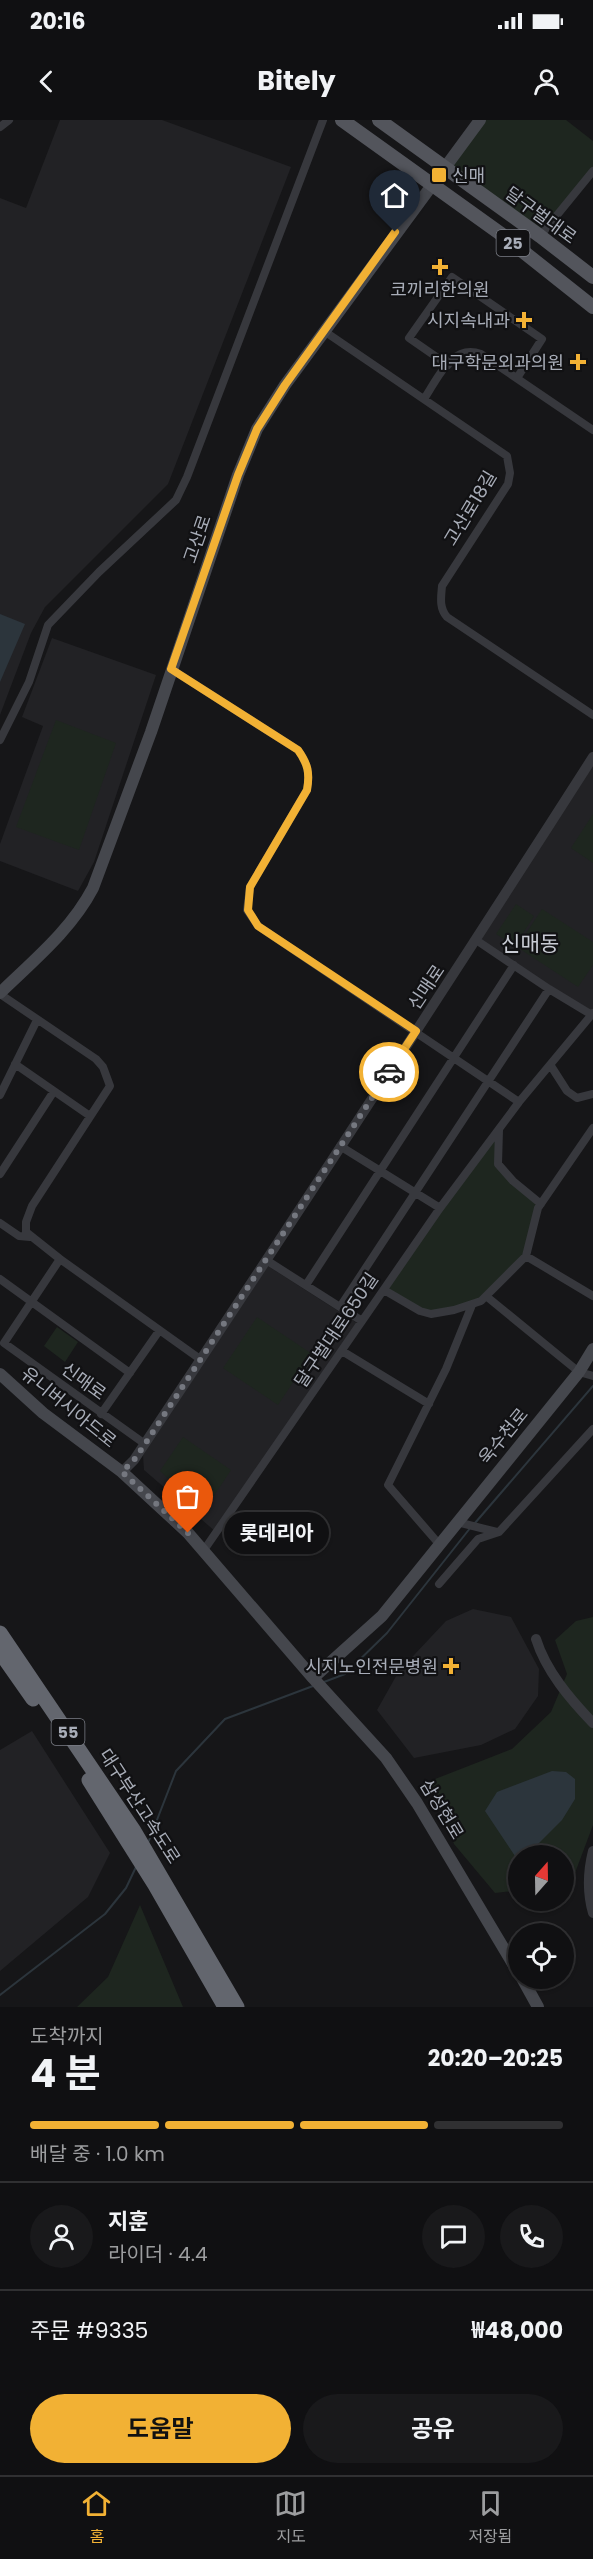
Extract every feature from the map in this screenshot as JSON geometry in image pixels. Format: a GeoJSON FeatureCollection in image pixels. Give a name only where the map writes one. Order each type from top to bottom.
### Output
{"type":"FeatureCollection","features":[{"type":"Feature","properties":{"kind":"highway","name":"대구부산고속도로"},"geometry":{"type":"LineString","coordinates":[[0,1634],[132,1837],[237,2007]]}},
{"type":"Feature","properties":{"kind":"highway","name":"대구부산고속도로"},"geometry":{"type":"LineString","coordinates":[[0,1652],[132,1837]]}},
{"type":"Feature","properties":{"kind":"highway","name":"대구부산고속도로"},"geometry":{"type":"LineString","coordinates":[[157,1879],[225,2007]]}},
{"type":"Feature","properties":{"kind":"main road"},"geometry":{"type":"LineString","coordinates":[[342,120],[430,185]]}},
{"type":"Feature","properties":{"kind":"main road","name":"달구벌대로"},"geometry":{"type":"LineString","coordinates":[[379,120],[593,277]]}},
{"type":"Feature","properties":{"kind":"main road","name":"고산로"},"geometry":{"type":"LineString","coordinates":[[0,994],[82,909],[107,855],[238,475],[257,429],[285,385],[480,120]]}},
{"type":"Feature","properties":{"kind":"main road","name":"25"},"geometry":{"type":"LineString","coordinates":[[430,185],[510,240],[593,307]]}},
{"type":"Feature","properties":{"kind":"main road","name":"욱수천로"},"geometry":{"type":"LineString","coordinates":[[313,1678],[382,1616],[579,1372],[593,1349]]}},
{"type":"Feature","properties":{"kind":"main road","name":"유니버시아드로"},"geometry":{"type":"LineString","coordinates":[[0,1374],[43,1413],[122,1472],[204,1550],[313,1678]]}},
{"type":"Feature","properties":{"kind":"main road","name":"삼성현로"},"geometry":{"type":"LineString","coordinates":[[313,1678],[402,1778],[508,1956]]}},
{"type":"Feature","properties":{"kind":"main road"},"geometry":{"type":"LineString","coordinates":[[528,1989],[538,2007]]}},
{"type":"Feature","properties":{"kind":"street"},"geometry":{"type":"LineString","coordinates":[[0,127],[9,120]]}},
{"type":"Feature","properties":{"kind":"street"},"geometry":{"type":"LineString","coordinates":[[0,740],[29,682],[48,625],[99,572],[176,500],[187,477],[323,120]]}},
{"type":"Feature","properties":{"kind":"street"},"geometry":{"type":"LineString","coordinates":[[540,236],[593,171]]}},
{"type":"Feature","properties":{"kind":"street"},"geometry":{"type":"LineString","coordinates":[[447,365],[409,338],[452,278],[542,339],[517,378]]}},
{"type":"Feature","properties":{"kind":"street","name":"고산로18길"},"geometry":{"type":"LineString","coordinates":[[324,331],[507,456],[508,484],[442,586],[442,611],[447,617],[593,716]]}},
{"type":"Feature","properties":{"kind":"street"},"geometry":{"type":"LineString","coordinates":[[424,399],[453,357],[462,351],[471,350],[481,354],[593,430]]}},
{"type":"Feature","properties":{"kind":"street"},"geometry":{"type":"LineString","coordinates":[[171,669],[298,750],[306,762],[310,774],[307,790],[250,887],[248,910],[258,926],[519,1102]]}},
{"type":"Feature","properties":{"kind":"street","name":"신매로"},"geometry":{"type":"LineString","coordinates":[[122,1472],[145,1444],[476,940],[593,757]]}},
{"type":"Feature","properties":{"kind":"street"},"geometry":{"type":"LineString","coordinates":[[476,940],[549,989],[592,1014]]}},
{"type":"Feature","properties":{"kind":"street"},"geometry":{"type":"LineString","coordinates":[[306,1285],[514,965]]}},
{"type":"Feature","properties":{"kind":"street"},"geometry":{"type":"LineString","coordinates":[[340,1307],[549,989]]}},
{"type":"Feature","properties":{"kind":"street"},"geometry":{"type":"LineString","coordinates":[[0,994],[96,1059],[103,1067],[110,1086],[28,1214],[25,1227],[30,1237],[200,1359]]}},
{"type":"Feature","properties":{"kind":"street","name":"달구벌대로650길"},"geometry":{"type":"LineString","coordinates":[[204,1550],[440,1208],[519,1102],[592,1014]]}},
{"type":"Feature","properties":{"kind":"street"},"geometry":{"type":"LineString","coordinates":[[0,1095],[37,1020]]}},
{"type":"Feature","properties":{"kind":"street"},"geometry":{"type":"LineString","coordinates":[[15,1065],[90,1116]]}},
{"type":"Feature","properties":{"kind":"street"},"geometry":{"type":"LineString","coordinates":[[551,1066],[567,1091],[577,1098],[593,1094]]}},
{"type":"Feature","properties":{"kind":"street"},"geometry":{"type":"LineString","coordinates":[[0,1174],[54,1091]]}},
{"type":"Feature","properties":{"kind":"street"},"geometry":{"type":"LineString","coordinates":[[384,1290],[420,1311],[431,1314],[454,1310],[481,1301],[526,1256],[538,1208],[593,1128]]}},
{"type":"Feature","properties":{"kind":"street"},"geometry":{"type":"LineString","coordinates":[[499,1130],[498,1164],[513,1181],[541,1204]]}},
{"type":"Feature","properties":{"kind":"street"},"geometry":{"type":"LineString","coordinates":[[340,1146],[440,1208]]}},
{"type":"Feature","properties":{"kind":"street"},"geometry":{"type":"LineString","coordinates":[[0,1223],[19,1236],[30,1237]]}},
{"type":"Feature","properties":{"kind":"street"},"geometry":{"type":"LineString","coordinates":[[526,1256],[593,1296]]}},
{"type":"Feature","properties":{"kind":"street"},"geometry":{"type":"LineString","coordinates":[[31,1302],[60,1259]]}},
{"type":"Feature","properties":{"kind":"street"},"geometry":{"type":"LineString","coordinates":[[266,1260],[362,1321]]}},
{"type":"Feature","properties":{"kind":"street"},"geometry":{"type":"LineString","coordinates":[[0,1279],[130,1373]]}},
{"type":"Feature","properties":{"kind":"street"},"geometry":{"type":"LineString","coordinates":[[486,1296],[579,1372],[593,1376]]}},
{"type":"Feature","properties":{"kind":"street","name":"신매로"},"geometry":{"type":"LineString","coordinates":[[31,1302],[4,1343],[145,1444]]}},
{"type":"Feature","properties":{"kind":"street"},"geometry":{"type":"LineString","coordinates":[[439,1544],[388,1485],[446,1369],[471,1305]]}},
{"type":"Feature","properties":{"kind":"street"},"geometry":{"type":"LineString","coordinates":[[101,1414],[159,1331]]}},
{"type":"Feature","properties":{"kind":"street"},"geometry":{"type":"LineString","coordinates":[[342,1351],[429,1404]]}},
{"type":"Feature","properties":{"kind":"street"},"geometry":{"type":"LineString","coordinates":[[439,1584],[478,1539],[499,1532],[593,1429]]}},
{"type":"Feature","properties":{"kind":"street"},"geometry":{"type":"LineString","coordinates":[[457,1522],[499,1532]]}},
{"type":"Feature","properties":{"kind":"street"},"geometry":{"type":"LineString","coordinates":[[536,1639],[540,1653],[555,1677],[593,1723]]}},
{"type":"Feature","properties":{"kind":"street"},"geometry":{"type":"LineString","coordinates":[[593,1851],[589,1873],[589,1896],[593,1913]]}},
{"type":"Feature","properties":{"kind":"shaded area"},"geometry":{"type":"Polygon","coordinates":[[[60,120],[162,120],[291,167],[168,484],[45,607],[31,633],[0,715],[0,198],[26,208],[60,120]]]}},
{"type":"Feature","properties":{"kind":"shaded area"},"geometry":{"type":"Polygon","coordinates":[[[480,120],[566,120],[593,141],[593,171],[540,236],[444,167],[480,120]]]}},
{"type":"Feature","properties":{"kind":"shaded area"},"geometry":{"type":"Polygon","coordinates":[[[0,614],[25,624],[0,682],[0,614]]]}},
{"type":"Feature","properties":{"kind":"shaded area"},"geometry":{"type":"Polygon","coordinates":[[[52,638],[156,675],[94,862],[78,891],[0,861],[0,844],[43,726],[22,717],[52,638]]]}},
{"type":"Feature","properties":{"kind":"shaded area"},"geometry":{"type":"Polygon","coordinates":[[[56,720],[116,743],[79,850],[16,827],[56,720]]]}},
{"type":"Feature","properties":{"kind":"shaded area"},"geometry":{"type":"Polygon","coordinates":[[[593,757],[593,1013],[476,940],[593,757]]]}},
{"type":"Feature","properties":{"kind":"shaded area"},"geometry":{"type":"Polygon","coordinates":[[[593,814],[593,863],[571,848],[593,814]]]}},
{"type":"Feature","properties":{"kind":"shaded area"},"geometry":{"type":"Polygon","coordinates":[[[516,904],[534,916],[515,946],[496,934],[516,904]]]}},
{"type":"Feature","properties":{"kind":"shaded area"},"geometry":{"type":"Polygon","coordinates":[[[542,909],[593,942],[593,965],[578,987],[517,947],[542,909]]]}},
{"type":"Feature","properties":{"kind":"shaded area"},"geometry":{"type":"Polygon","coordinates":[[[495,1135],[498,1164],[538,1201],[526,1256],[481,1301],[431,1314],[384,1290],[495,1135]]]}},
{"type":"Feature","properties":{"kind":"shaded area"},"geometry":{"type":"Polygon","coordinates":[[[268,1266],[357,1323],[216,1532],[144,1470],[143,1455],[268,1266]]]}},
{"type":"Feature","properties":{"kind":"shaded area"},"geometry":{"type":"Polygon","coordinates":[[[257,1317],[312,1354],[278,1405],[223,1368],[257,1317]]]}},
{"type":"Feature","properties":{"kind":"shaded area"},"geometry":{"type":"Polygon","coordinates":[[[57,1327],[78,1342],[65,1362],[44,1346],[57,1327]]]}},
{"type":"Feature","properties":{"kind":"shaded area"},"geometry":{"type":"Polygon","coordinates":[[[183,1437],[231,1470],[204,1511],[160,1471],[183,1437]]]}},
{"type":"Feature","properties":{"kind":"shaded area"},"geometry":{"type":"Polygon","coordinates":[[[473,1609],[511,1617],[539,1669],[538,1696],[515,1729],[481,1745],[414,1758],[377,1710],[399,1671],[446,1621],[473,1609]]]}},
{"type":"Feature","properties":{"kind":"shaded area"},"geometry":{"type":"Polygon","coordinates":[[[593,1617],[593,1825],[574,1876],[574,1845],[508,1845],[508,1891],[495,1893],[454,1844],[430,1781],[512,1749],[551,1712],[567,1674],[555,1640],[576,1621],[593,1617]]]}},
{"type":"Feature","properties":{"kind":"shaded area"},"geometry":{"type":"Polygon","coordinates":[[[32,1731],[110,1853],[88,1897],[0,1971],[0,1750],[32,1731]]]}},
{"type":"Feature","properties":{"kind":"shaded area"},"geometry":{"type":"Polygon","coordinates":[[[552,1771],[566,1772],[575,1779],[575,1799],[562,1820],[537,1845],[508,1846],[485,1811],[497,1792],[552,1771]]]}},
{"type":"Feature","properties":{"kind":"shaded area"},"geometry":{"type":"Polygon","coordinates":[[[140,1905],[183,2007],[77,2007],[108,1977],[140,1905]]]}},
{"type":"Feature","properties":{"kind":"waterway"},"geometry":{"type":"LineString","coordinates":[[475,1523],[593,1386]]}},
{"type":"Feature","properties":{"kind":"waterway"},"geometry":{"type":"LineString","coordinates":[[324,1682],[345,1674],[387,1633],[471,1527]]}},
{"type":"Feature","properties":{"kind":"waterway"},"geometry":{"type":"LineString","coordinates":[[148,1843],[176,1771],[225,1719],[313,1686]]}},
{"type":"Feature","properties":{"kind":"waterway"},"geometry":{"type":"LineString","coordinates":[[0,1995],[105,1914],[126,1888],[136,1867]]}},
{"type":"Feature","properties":{"kind":"way so far"},"geometry":{"type":"LineString","coordinates":[[188,1533],[122,1472],[145,1444],[389,1072]]}},
{"type":"Feature","properties":{"kind":"place","name":"신매"},"geometry":{"type":"Point","coordinates":[439,175]}},
{"type":"Feature","properties":{"kind":"place","name":"코끼리한의원"},"geometry":{"type":"Point","coordinates":[440,267]}},
{"type":"Feature","properties":{"kind":"place","name":"시지속내과"},"geometry":{"type":"Point","coordinates":[524,320]}},
{"type":"Feature","properties":{"kind":"place","name":"대구학문외과의원"},"geometry":{"type":"Point","coordinates":[578,362]}},
{"type":"Feature","properties":{"kind":"place","name":"롯데리아"},"geometry":{"type":"Point","coordinates":[188,1533]}},
{"type":"Feature","properties":{"kind":"place","name":"시지노인전문병원"},"geometry":{"type":"Point","coordinates":[451,1666]}},
{"type":"Feature","properties":{"kind":"district","name":"신매동"},"geometry":{"type":"Point","coordinates":[530,943]}},
{"type":"Feature","properties":{"kind":"route"},"geometry":{"type":"LineString","coordinates":[[389,1072],[416,1031],[258,926],[248,910],[250,887],[307,790],[310,774],[306,762],[298,750],[171,669],[238,475],[257,429],[285,385],[395,232]]}}]}
